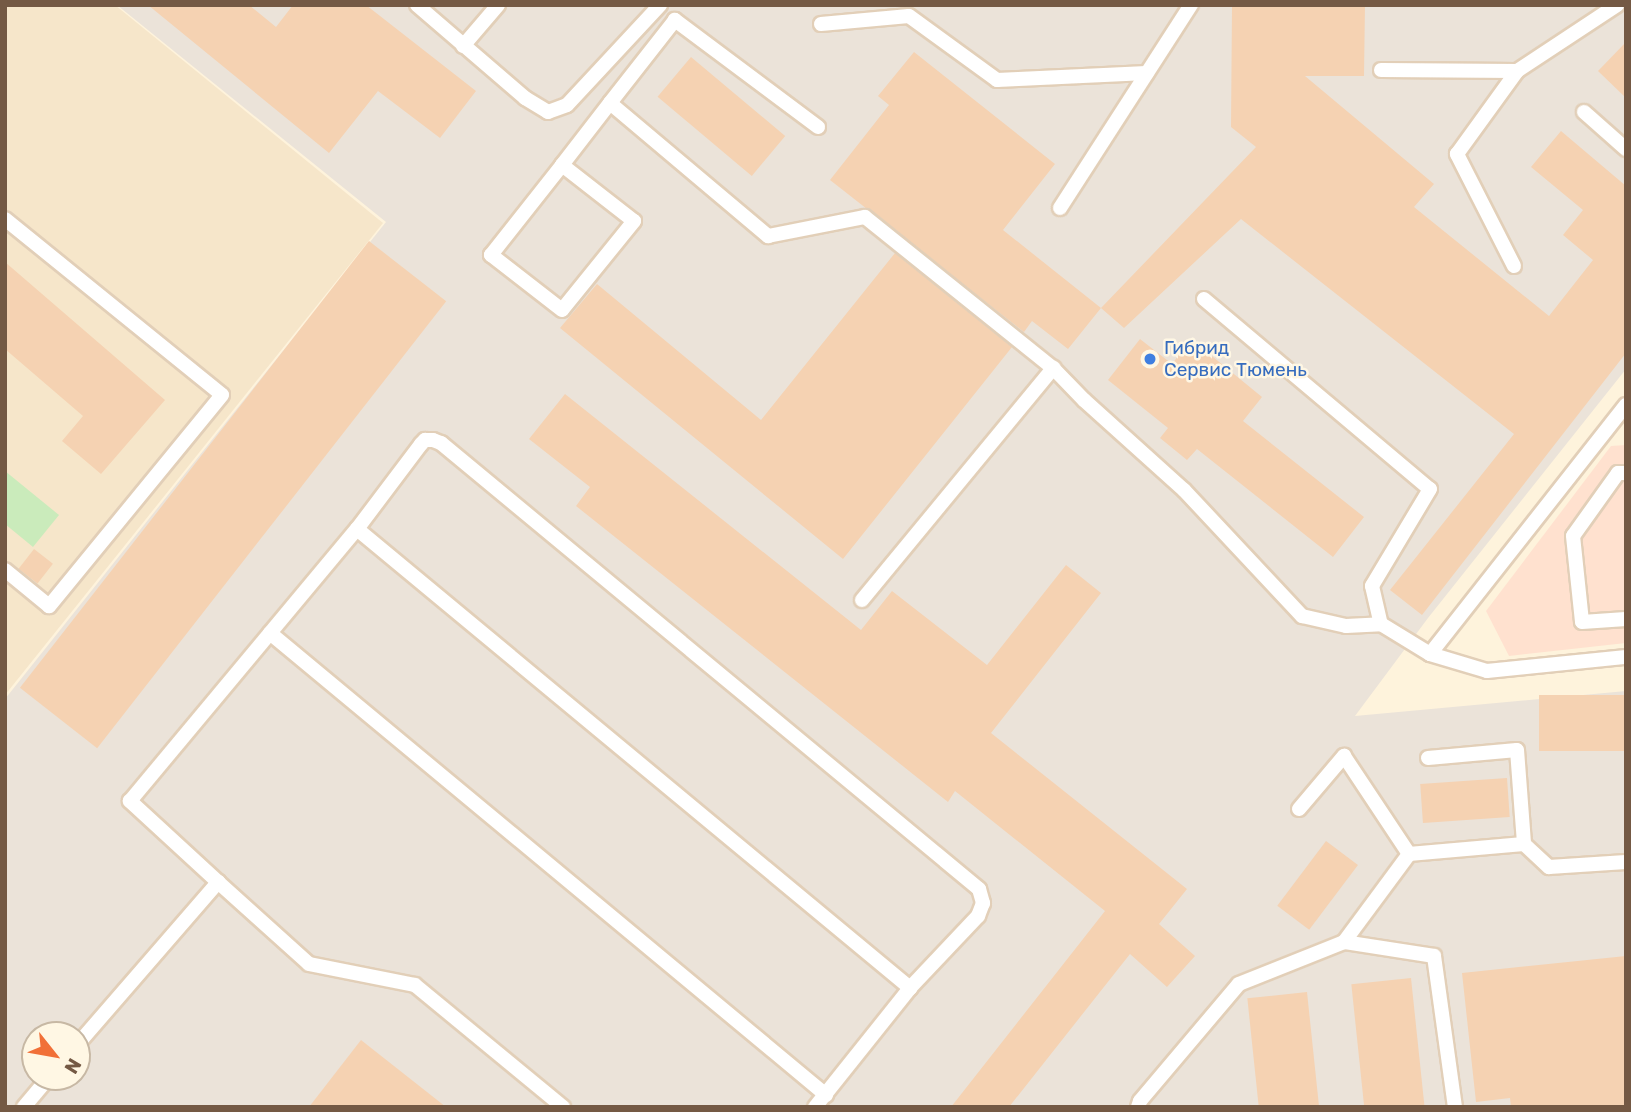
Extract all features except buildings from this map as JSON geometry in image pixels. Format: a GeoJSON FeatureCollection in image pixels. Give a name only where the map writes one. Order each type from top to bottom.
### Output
{"type":"FeatureCollection","features":[{"type":"Feature","properties":{"kind":"lane"},"geometry":{"type":"LineString","coordinates":[[417,5],[525,98],[548,112],[567,105],[660,5]]}},
{"type":"Feature","properties":{"kind":"lane"},"geometry":{"type":"LineString","coordinates":[[463,46],[498,5]]}},
{"type":"Feature","properties":{"kind":"lane"},"geometry":{"type":"LineString","coordinates":[[1060,208],[1191,5]]}},
{"type":"Feature","properties":{"kind":"lane"},"geometry":{"type":"LineString","coordinates":[[1514,266],[1457,154],[1517,71],[1617,5]]}},
{"type":"Feature","properties":{"kind":"lane"},"geometry":{"type":"LineString","coordinates":[[821,24],[909,16],[996,80],[1147,73]]}},
{"type":"Feature","properties":{"kind":"lane"},"geometry":{"type":"LineString","coordinates":[[562,164],[634,221],[562,310],[491,255],[674,20],[818,127]]}},
{"type":"Feature","properties":{"kind":"lane"},"geometry":{"type":"LineString","coordinates":[[1381,70],[1517,71]]}},
{"type":"Feature","properties":{"kind":"lane"},"geometry":{"type":"LineString","coordinates":[[610,103],[768,236],[865,217],[1053,368],[1084,400],[1184,490],[1302,616],[1346,626],[1381,624],[1430,654],[1488,671],[1626,657]]}},
{"type":"Feature","properties":{"kind":"lane"},"geometry":{"type":"LineString","coordinates":[[1584,112],[1626,149]]}},
{"type":"Feature","properties":{"kind":"lane"},"geometry":{"type":"LineString","coordinates":[[5,219],[222,395],[49,606],[5,570]]}},
{"type":"Feature","properties":{"kind":"lane"},"geometry":{"type":"LineString","coordinates":[[1204,299],[1430,489],[1372,586],[1381,624]]}},
{"type":"Feature","properties":{"kind":"lane"},"geometry":{"type":"LineString","coordinates":[[862,600],[1053,368]]}},
{"type":"Feature","properties":{"kind":"lane"},"geometry":{"type":"LineString","coordinates":[[1430,654],[1626,405]]}},
{"type":"Feature","properties":{"kind":"lane"},"geometry":{"type":"LineString","coordinates":[[563,1107],[415,985],[309,964],[130,801],[356,530],[425,440],[441,443],[979,889],[983,903],[978,916],[910,988],[815,1107]]}},
{"type":"Feature","properties":{"kind":"lane"},"geometry":{"type":"LineString","coordinates":[[1626,473],[1618,473],[1573,536],[1582,622],[1626,619]]}},
{"type":"Feature","properties":{"kind":"lane"},"geometry":{"type":"LineString","coordinates":[[356,530],[910,988]]}},
{"type":"Feature","properties":{"kind":"lane"},"geometry":{"type":"LineString","coordinates":[[270,633],[825,1095]]}},
{"type":"Feature","properties":{"kind":"lane"},"geometry":{"type":"LineString","coordinates":[[1428,758],[1517,750],[1524,844],[1549,867],[1626,862]]}},
{"type":"Feature","properties":{"kind":"lane"},"geometry":{"type":"LineString","coordinates":[[1299,809],[1344,756],[1409,854]]}},
{"type":"Feature","properties":{"kind":"lane"},"geometry":{"type":"LineString","coordinates":[[1344,942],[1409,854],[1524,844]]}},
{"type":"Feature","properties":{"kind":"lane"},"geometry":{"type":"LineString","coordinates":[[91,1029],[218,882]]}},
{"type":"Feature","properties":{"kind":"lane"},"geometry":{"type":"LineString","coordinates":[[1141,1105],[1240,984],[1344,942],[1434,956],[1455,1107]]}},
{"type":"Feature","properties":{"kind":"lane"},"geometry":{"type":"LineString","coordinates":[[24,1107],[38,1091]]}},
{"type":"Feature","properties":{"kind":"shaded area"},"geometry":{"type":"Polygon","coordinates":[[[5,5],[115,5],[383,223],[5,695],[5,5]]]}},
{"type":"Feature","properties":{"kind":"shaded area"},"geometry":{"type":"Polygon","coordinates":[[[117,5],[1626,5],[1626,369],[1428,618],[1355,716],[1626,691],[1626,1107],[5,1107],[5,699],[386,222],[117,5]]]}},
{"type":"Feature","properties":{"kind":"shaded area"},"geometry":{"type":"Polygon","coordinates":[[[1626,445],[1626,643],[1509,656],[1486,611],[1611,446],[1626,445]]]}},
{"type":"Feature","properties":{"kind":"green space"},"geometry":{"type":"Polygon","coordinates":[[[5,471],[59,515],[33,547],[5,524],[5,471]]]}},
{"type":"Feature","properties":{"kind":"place","name":"Гибрид Сервис Тюмень"},"geometry":{"type":"Point","coordinates":[1150,359]}}]}
